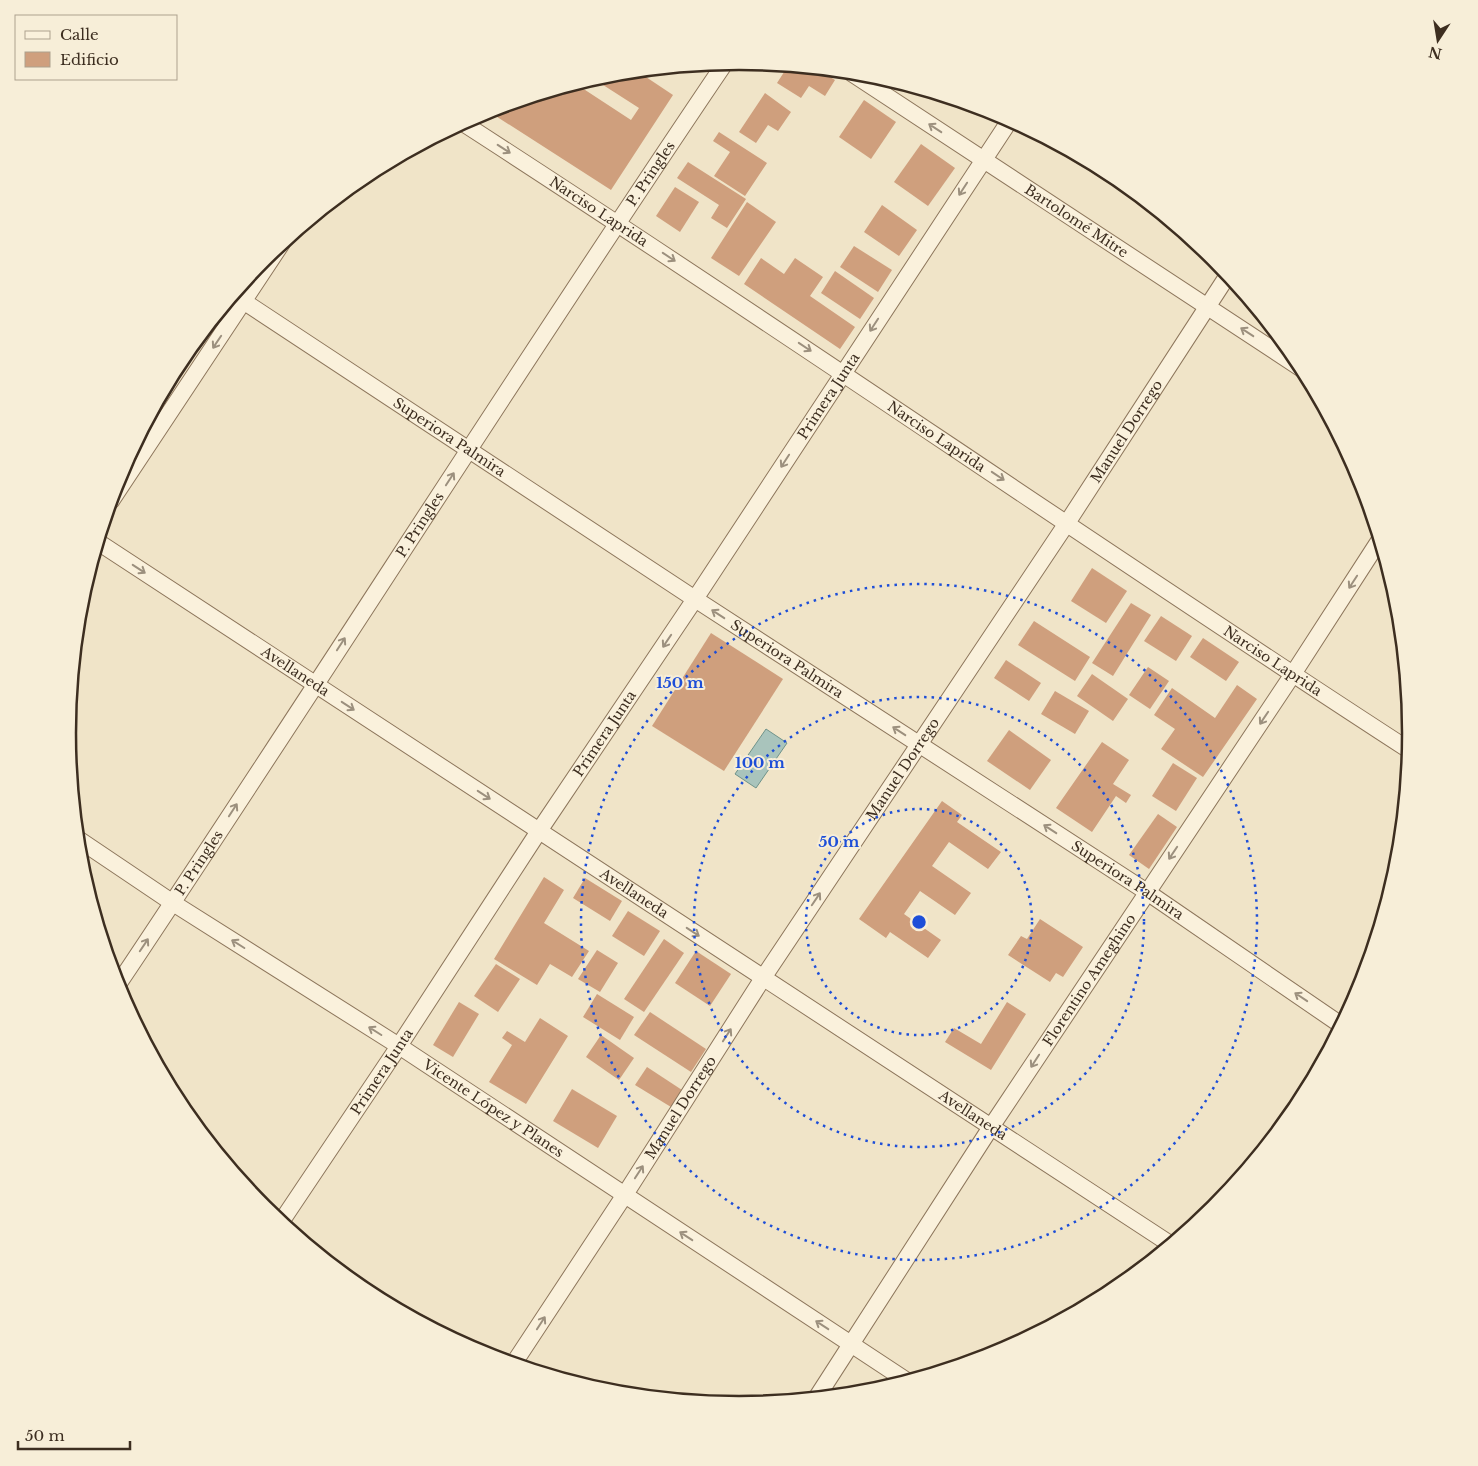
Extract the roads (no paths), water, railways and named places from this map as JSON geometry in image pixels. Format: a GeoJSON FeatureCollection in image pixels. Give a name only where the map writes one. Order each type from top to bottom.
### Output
{"type":"FeatureCollection","features":[{"type":"Feature","properties":{"kind":"street","name":"P. Pringles"},"geometry":{"type":"LineString","coordinates":[[123,978],[470,450],[617,222],[720,70]]}},
{"type":"Feature","properties":{"kind":"street","name":"Bartolomé Mitre"},"geometry":{"type":"LineString","coordinates":[[866,83],[1285,358]]}},
{"type":"Feature","properties":{"kind":"street","name":"Primera Junta"},"geometry":{"type":"LineString","coordinates":[[285,1216],[399,1046],[539,831],[695,599],[1006,126]]}},
{"type":"Feature","properties":{"kind":"street","name":"Narciso Laprida"},"geometry":{"type":"LineString","coordinates":[[469,127],[617,222],[1402,745]]}},
{"type":"Feature","properties":{"kind":"street","name":"Manuel Dorrego"},"geometry":{"type":"LineString","coordinates":[[517,1358],[624,1196],[763,978],[1067,523],[1224,281]]}},
{"type":"Feature","properties":{"kind":"street","name":"Superiora Palmira"},"geometry":{"type":"LineString","coordinates":[[239,298],[695,599],[1147,892],[1336,1022]]}},
{"type":"Feature","properties":{"kind":"street"},"geometry":{"type":"LineString","coordinates":[[129,472],[238,299]]}},
{"type":"Feature","properties":{"kind":"street","name":"Avellaneda"},"geometry":{"type":"LineString","coordinates":[[104,546],[1165,1241]]}},
{"type":"Feature","properties":{"kind":"street","name":"Florentino Ameghino"},"geometry":{"type":"LineString","coordinates":[[821,1391],[991,1127],[1293,674],[1375,547]]}},
{"type":"Feature","properties":{"kind":"street","name":"Vicente López y Planes"},"geometry":{"type":"LineString","coordinates":[[86,844],[173,903],[399,1046],[899,1376]]}},
{"type":"Feature","properties":{"kind":"water"},"geometry":{"type":"Polygon","coordinates":[[[766,729],[787,743],[756,788],[735,774],[766,729]]]}}]}
